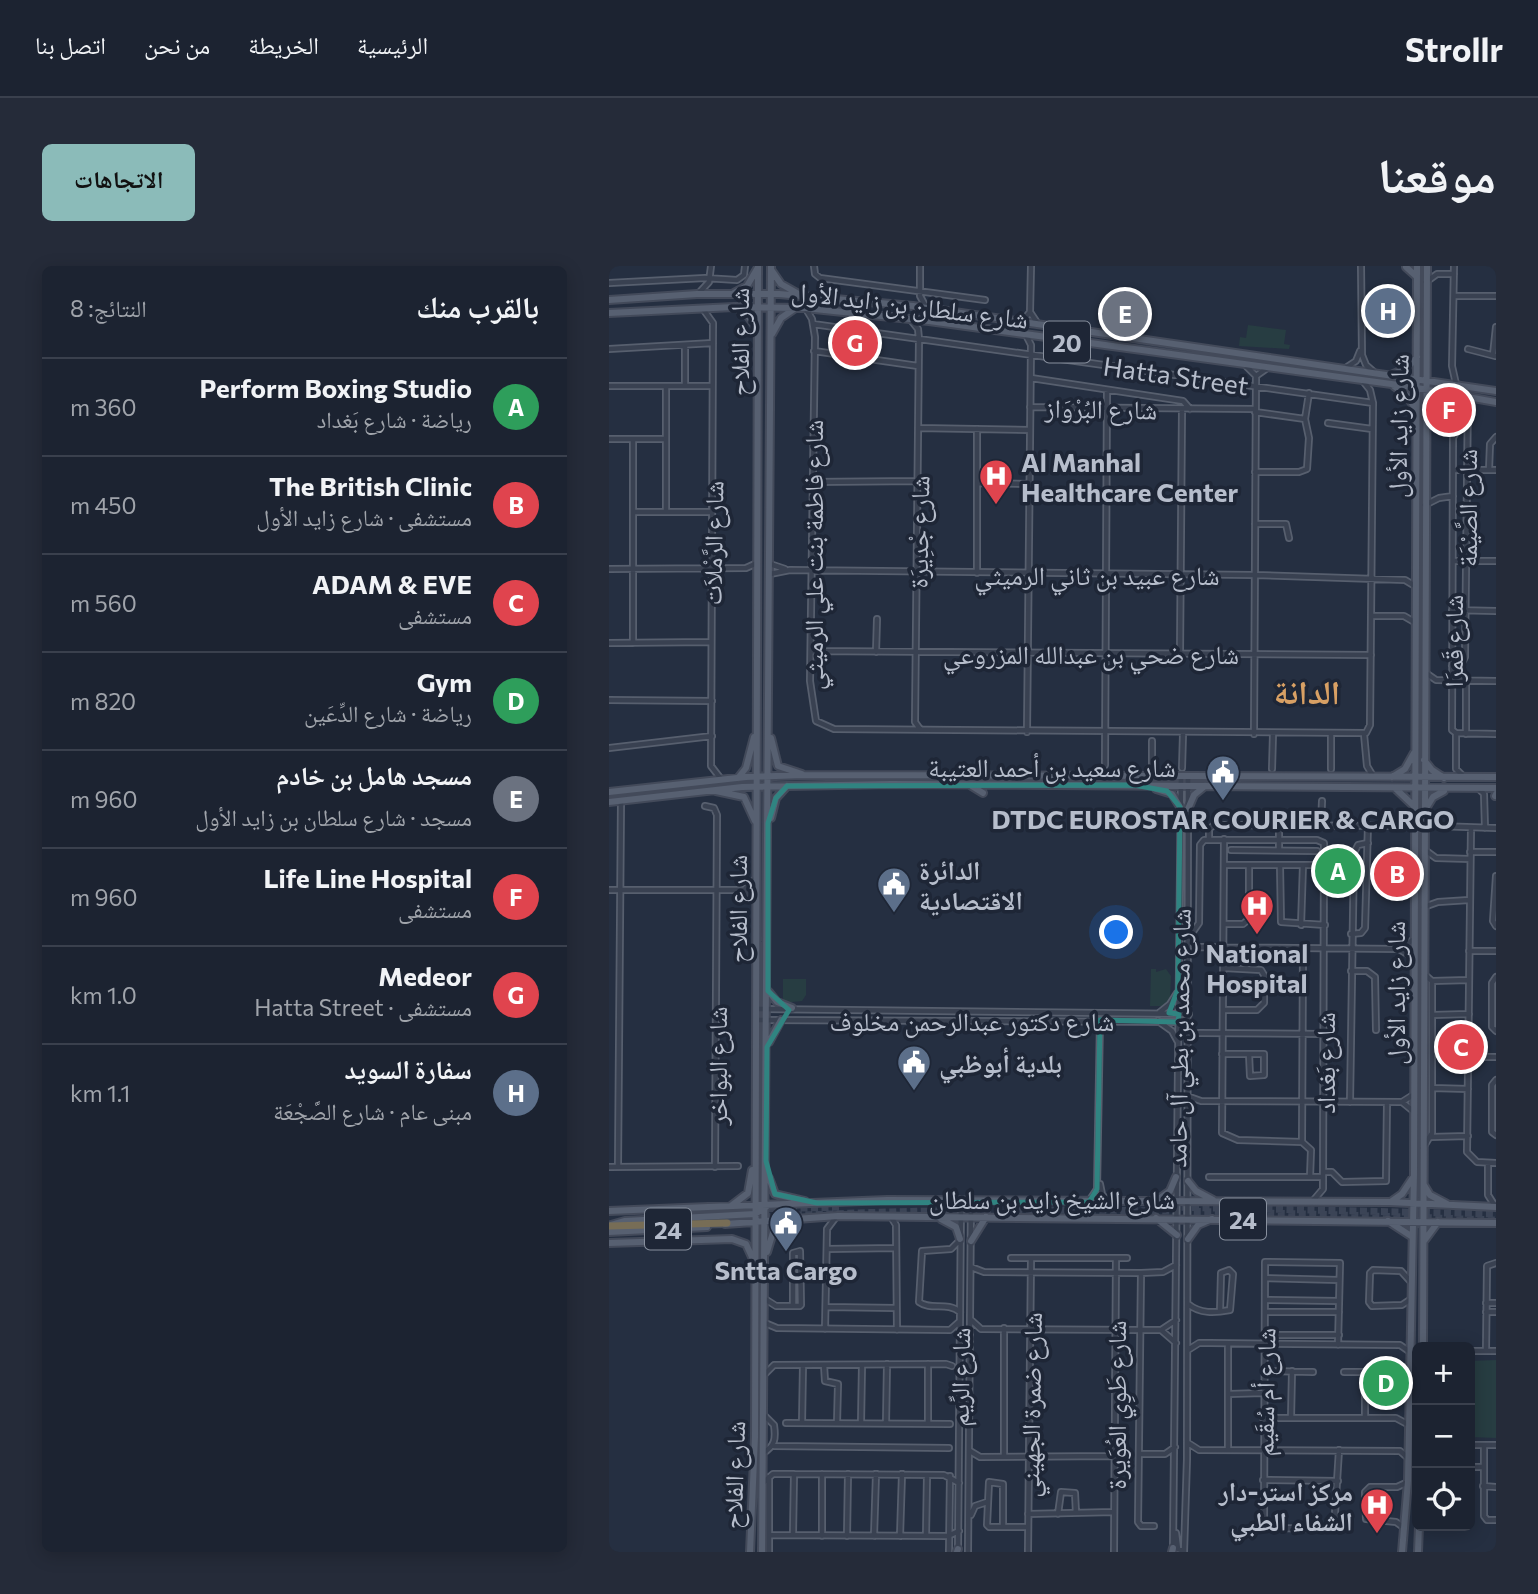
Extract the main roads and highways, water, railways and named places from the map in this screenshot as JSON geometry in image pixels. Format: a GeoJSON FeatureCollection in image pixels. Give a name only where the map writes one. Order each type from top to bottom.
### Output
{"type":"FeatureCollection","features":[{"type":"Feature","properties":{"kind":"highway"},"geometry":{"type":"LineString","coordinates":[[609,1226],[727,1223]]}},
{"type":"Feature","properties":{"kind":"main road","name":"شارع زايد الأول"},"geometry":{"type":"LineString","coordinates":[[1402,1551],[1408,1481],[1414,1173],[1416,266]]}},
{"type":"Feature","properties":{"kind":"main road","name":"شارع زايد الأول"},"geometry":{"type":"LineString","coordinates":[[1423,1342],[1427,266]]}},
{"type":"Feature","properties":{"kind":"main road"},"geometry":{"type":"LineString","coordinates":[[730,294],[747,286],[758,267]]}},
{"type":"Feature","properties":{"kind":"main road","name":"شارع الفلاح"},"geometry":{"type":"LineString","coordinates":[[750,1552],[755,1437],[758,267]]}},
{"type":"Feature","properties":{"kind":"main road"},"geometry":{"type":"LineString","coordinates":[[1406,267],[1416,276]]}},
{"type":"Feature","properties":{"kind":"main road"},"geometry":{"type":"LineString","coordinates":[[771,268],[781,284],[802,295]]}},
{"type":"Feature","properties":{"kind":"main road","name":"شارع الفلاح"},"geometry":{"type":"LineString","coordinates":[[764,1551],[771,268]]}},
{"type":"Feature","properties":{"kind":"main road","name":"شارع سلطان بن زايد الأول"},"geometry":{"type":"LineString","coordinates":[[609,300],[698,294],[771,294],[913,306],[1496,391]]}},
{"type":"Feature","properties":{"kind":"main road"},"geometry":{"type":"LineString","coordinates":[[734,307],[748,316],[758,331]]}},
{"type":"Feature","properties":{"kind":"main road","name":"شارع سلطان بن زايد الأول"},"geometry":{"type":"LineString","coordinates":[[609,313],[734,307],[802,308],[929,321],[1031,338],[1363,380],[1468,395],[1496,402]]}},
{"type":"Feature","properties":{"kind":"main road"},"geometry":{"type":"LineString","coordinates":[[770,339],[781,318],[802,308]]}},
{"type":"Feature","properties":{"kind":"main road"},"geometry":{"type":"LineString","coordinates":[[1391,374],[1407,368],[1417,357]]}},
{"type":"Feature","properties":{"kind":"main road"},"geometry":{"type":"LineString","coordinates":[[1426,365],[1443,382]]}},
{"type":"Feature","properties":{"kind":"main road"},"geometry":{"type":"LineString","coordinates":[[1389,384],[1407,396],[1416,410]]}},
{"type":"Feature","properties":{"kind":"main road"},"geometry":{"type":"LineString","coordinates":[[1425,411],[1442,392]]}},
{"type":"Feature","properties":{"kind":"main road"},"geometry":{"type":"LineString","coordinates":[[769,735],[774,747],[776,765],[803,775]]}},
{"type":"Feature","properties":{"kind":"main road"},"geometry":{"type":"LineString","coordinates":[[738,778],[746,768],[755,736]]}},
{"type":"Feature","properties":{"kind":"main road"},"geometry":{"type":"LineString","coordinates":[[1389,778],[1405,769],[1415,751]]}},
{"type":"Feature","properties":{"kind":"main road"},"geometry":{"type":"LineString","coordinates":[[1424,758],[1432,770],[1446,779]]}},
{"type":"Feature","properties":{"kind":"main road"},"geometry":{"type":"LineString","coordinates":[[1248,777],[1257,769]]}},
{"type":"Feature","properties":{"kind":"main road","name":"شارع سعيد بن أحمد العتيبة"},"geometry":{"type":"LineString","coordinates":[[609,792],[738,778],[803,775],[1114,776],[1184,773],[1248,777],[1496,778]]}},
{"type":"Feature","properties":{"kind":"main road"},"geometry":{"type":"LineString","coordinates":[[969,784],[982,793]]}},
{"type":"Feature","properties":{"kind":"main road"},"geometry":{"type":"LineString","coordinates":[[918,793],[926,785]]}},
{"type":"Feature","properties":{"kind":"main road"},"geometry":{"type":"LineString","coordinates":[[1134,785],[1167,791],[1180,807]]}},
{"type":"Feature","properties":{"kind":"main road","name":"شارع سعيد بن أحمد العتيبة"},"geometry":{"type":"LineString","coordinates":[[609,803],[715,790],[787,786],[1134,785],[1478,789],[1496,793]]}},
{"type":"Feature","properties":{"kind":"main road"},"geometry":{"type":"LineString","coordinates":[[768,822],[776,798],[787,786]]}},
{"type":"Feature","properties":{"kind":"main road"},"geometry":{"type":"LineString","coordinates":[[1188,809],[1194,795],[1205,786]]}},
{"type":"Feature","properties":{"kind":"main road"},"geometry":{"type":"LineString","coordinates":[[1394,788],[1415,807]]}},
{"type":"Feature","properties":{"kind":"main road"},"geometry":{"type":"LineString","coordinates":[[1424,811],[1433,797],[1447,789]]}},
{"type":"Feature","properties":{"kind":"main road"},"geometry":{"type":"LineString","coordinates":[[715,790],[744,796],[755,821]]}},
{"type":"Feature","properties":{"kind":"main road"},"geometry":{"type":"LineString","coordinates":[[747,915],[756,915]]}},
{"type":"Feature","properties":{"kind":"main road"},"geometry":{"type":"LineString","coordinates":[[768,991],[777,1002],[792,1009]]}},
{"type":"Feature","properties":{"kind":"main road"},"geometry":{"type":"LineString","coordinates":[[767,1047],[781,1020]]}},
{"type":"Feature","properties":{"kind":"main road"},"geometry":{"type":"LineString","coordinates":[[727,1207],[738,1203],[748,1193],[756,1144]]}},
{"type":"Feature","properties":{"kind":"main road"},"geometry":{"type":"LineString","coordinates":[[766,1161],[775,1194],[817,1203]]}},
{"type":"Feature","properties":{"kind":"main road"},"geometry":{"type":"LineString","coordinates":[[1389,1202],[1402,1194],[1414,1173]]}},
{"type":"Feature","properties":{"kind":"main road"},"geometry":{"type":"LineString","coordinates":[[1154,1202],[1168,1194],[1176,1177]]}},
{"type":"Feature","properties":{"kind":"main road"},"geometry":{"type":"LineString","coordinates":[[1188,1181],[1198,1193],[1218,1202]]}},
{"type":"Feature","properties":{"kind":"main road"},"geometry":{"type":"LineString","coordinates":[[1422,1181],[1430,1195],[1455,1206]]}},
{"type":"Feature","properties":{"kind":"main road","name":"شارع الشيخ زايد بن سلطان"},"geometry":{"type":"LineString","coordinates":[[609,1232],[727,1223],[755,1214],[766,1207],[817,1203],[1389,1202],[1496,1207]]}},
{"type":"Feature","properties":{"kind":"main road","name":"شارع الشيخ زايد بن سلطان"},"geometry":{"type":"LineString","coordinates":[[609,1210],[727,1207],[755,1214],[765,1220],[813,1216],[1188,1217],[1496,1223]]}},
{"type":"Feature","properties":{"kind":"main road"},"geometry":{"type":"LineString","coordinates":[[609,1226],[625,1221],[755,1214]]}},
{"type":"Feature","properties":{"kind":"main road"},"geometry":{"type":"LineString","coordinates":[[764,1268],[776,1226],[813,1216]]}},
{"type":"Feature","properties":{"kind":"main road"},"geometry":{"type":"LineString","coordinates":[[971,1241],[986,1217]]}},
{"type":"Feature","properties":{"kind":"main road"},"geometry":{"type":"LineString","coordinates":[[1154,1217],[1177,1235]]}},
{"type":"Feature","properties":{"kind":"main road"},"geometry":{"type":"LineString","coordinates":[[939,1218],[956,1227],[960,1239]]}},
{"type":"Feature","properties":{"kind":"main road"},"geometry":{"type":"LineString","coordinates":[[1188,1239],[1198,1225],[1213,1219]]}},
{"type":"Feature","properties":{"kind":"main road"},"geometry":{"type":"LineString","coordinates":[[1387,1220],[1411,1236]]}},
{"type":"Feature","properties":{"kind":"main road"},"geometry":{"type":"LineString","coordinates":[[1422,1250],[1427,1234],[1439,1221]]}},
{"type":"Feature","properties":{"kind":"main road"},"geometry":{"type":"LineString","coordinates":[[609,1242],[736,1239],[749,1248],[754,1269]]}},
{"type":"Feature","properties":{"kind":"main road"},"geometry":{"type":"LineString","coordinates":[[1417,1552],[1419,1531]]}},
{"type":"Feature","properties":{"kind":"tunnel"},"geometry":{"type":"LineString","coordinates":[[706,1210],[841,1207]]}},
{"type":"Feature","properties":{"kind":"tunnel"},"geometry":{"type":"LineString","coordinates":[[1171,1207],[1496,1214]]}},
{"type":"Feature","properties":{"kind":"tunnel"},"geometry":{"type":"LineString","coordinates":[[711,1220],[1005,1210],[1496,1220]]}},
{"type":"Feature","properties":{"kind":"place","name":"سفارة السويد"},"geometry":{"type":"Point","coordinates":[1388,311]}},
{"type":"Feature","properties":{"kind":"place","name":"مسجد هامل بن خادم"},"geometry":{"type":"Point","coordinates":[1125,314]}},
{"type":"Feature","properties":{"kind":"place","name":"Medeor"},"geometry":{"type":"Point","coordinates":[855,343]}},
{"type":"Feature","properties":{"kind":"place","name":"Life Line Hospital"},"geometry":{"type":"Point","coordinates":[1449,410]}},
{"type":"Feature","properties":{"kind":"place","name":"Al Manhal Healthcare Center"},"geometry":{"type":"Point","coordinates":[996,506]}},
{"type":"Feature","properties":{"kind":"place","name":"DTDC EUROSTAR COURIER & CARGO"},"geometry":{"type":"Point","coordinates":[1223,802]}},
{"type":"Feature","properties":{"kind":"place","name":"Perform Boxing Studio"},"geometry":{"type":"Point","coordinates":[1338,871]}},
{"type":"Feature","properties":{"kind":"place","name":"The British Clinic"},"geometry":{"type":"Point","coordinates":[1397,874]}},
{"type":"Feature","properties":{"kind":"place","name":"الدائرة الاقتصادية"},"geometry":{"type":"Point","coordinates":[894,914]}},
{"type":"Feature","properties":{"kind":"place","name":"National Hospital"},"geometry":{"type":"Point","coordinates":[1257,936]}},
{"type":"Feature","properties":{"kind":"place","name":"ADAM & EVE"},"geometry":{"type":"Point","coordinates":[1461,1047]}},
{"type":"Feature","properties":{"kind":"place","name":"بلدية أبوظبي"},"geometry":{"type":"Point","coordinates":[914,1092]}},
{"type":"Feature","properties":{"kind":"place","name":"Sntta Cargo"},"geometry":{"type":"Point","coordinates":[786,1253]}},
{"type":"Feature","properties":{"kind":"place","name":"Gym"},"geometry":{"type":"Point","coordinates":[1386,1383]}},
{"type":"Feature","properties":{"kind":"place","name":"مركز استر-دار الشفاء الطبي"},"geometry":{"type":"Point","coordinates":[1377,1535]}},
{"type":"Feature","properties":{"kind":"district","name":"الدانة"},"geometry":{"type":"Point","coordinates":[1307,690]}}]}
